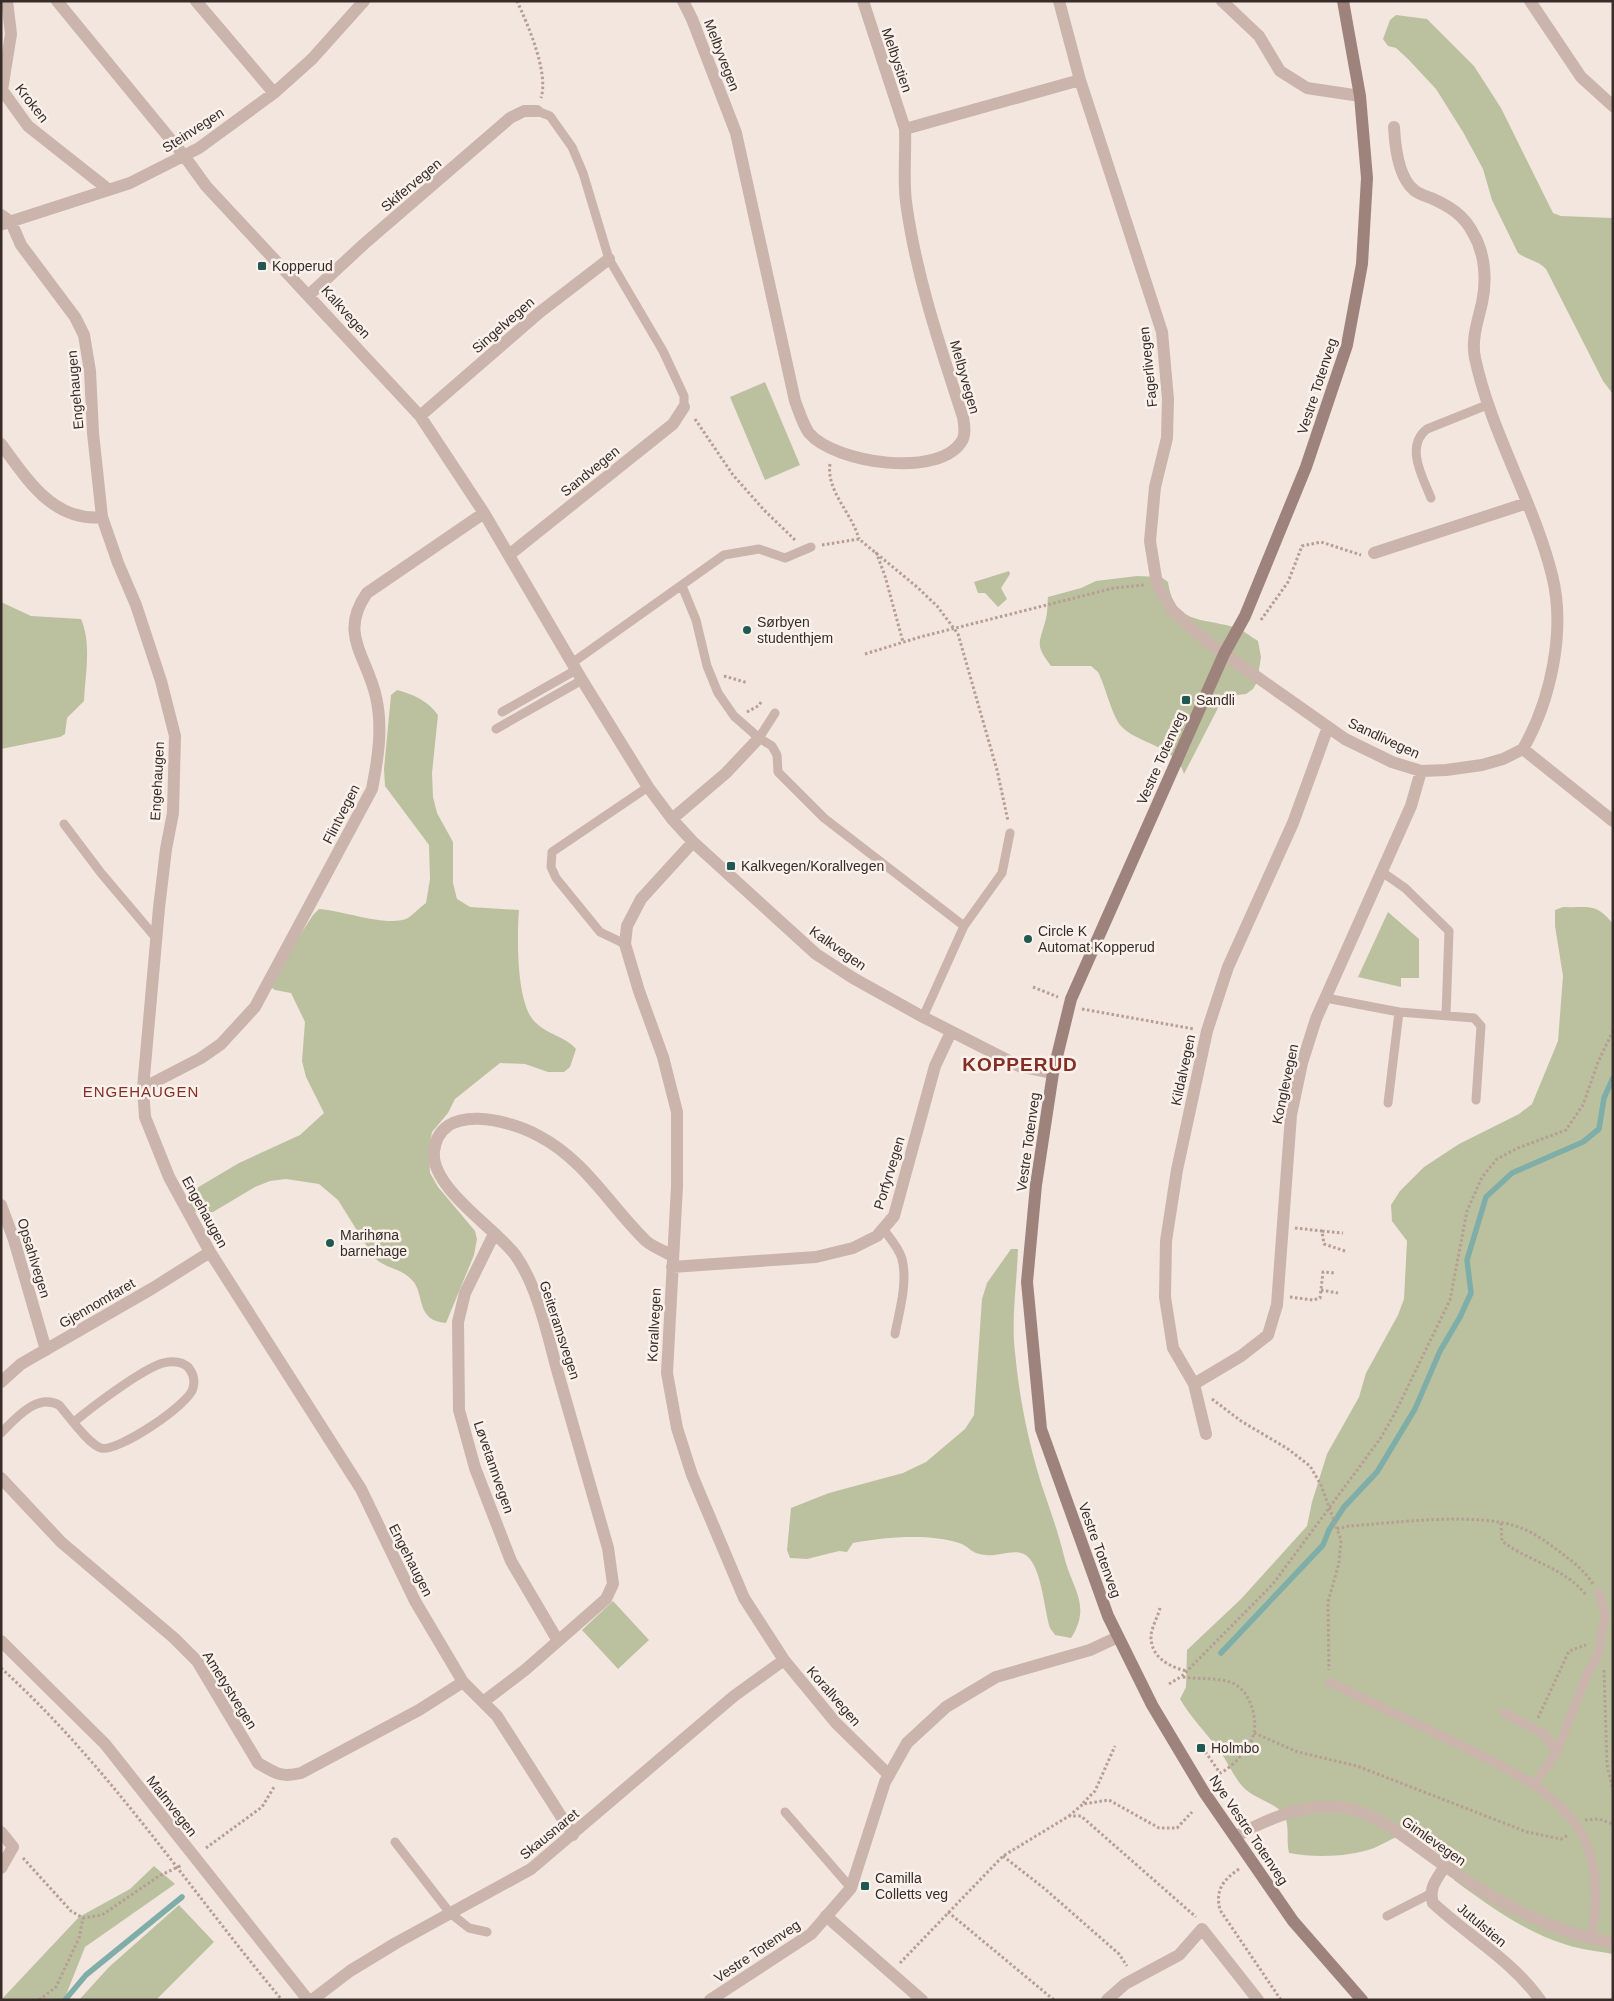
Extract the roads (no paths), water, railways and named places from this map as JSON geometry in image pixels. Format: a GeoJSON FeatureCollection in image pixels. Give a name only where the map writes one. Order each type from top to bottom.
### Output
{"type":"FeatureCollection","features":[{"type":"Feature","properties":{"kind":"main road","name":"Vestre Totenveg"},"geometry":{"type":"LineString","coordinates":[[1118,1637],[1094,1581],[1041,1429],[1027,1282],[1036,1185],[1065,1001],[1224,654],[1242,622],[1306,467],[1347,345],[1362,264],[1367,178],[1360,96],[1343,1]]}},
{"type":"Feature","properties":{"kind":"main road","name":"Nye Vestre Totenveg"},"geometry":{"type":"LineString","coordinates":[[1118,1637],[1152,1705],[1204,1792],[1234,1837],[1293,1921],[1362,2000]]}},
{"type":"Feature","properties":{"kind":"street","name":"Kroken"},"geometry":{"type":"LineString","coordinates":[[7,1],[11,34],[2,90],[28,126],[109,190]]}},
{"type":"Feature","properties":{"kind":"street","name":"Kalkvegen"},"geometry":{"type":"LineString","coordinates":[[58,1],[185,156],[206,186],[420,416],[484,513],[648,787],[672,819],[693,842],[816,954],[853,978],[922,1017],[1019,1066],[1053,1073]]}},
{"type":"Feature","properties":{"kind":"street"},"geometry":{"type":"LineString","coordinates":[[196,1],[274,93]]}},
{"type":"Feature","properties":{"kind":"street","name":"Steinvegen"},"geometry":{"type":"LineString","coordinates":[[4,221],[130,183],[185,156],[274,93],[312,59],[364,1]]}},
{"type":"Feature","properties":{"kind":"street","name":"Melbyvegen"},"geometry":{"type":"LineString","coordinates":[[683,1],[692,19],[736,132],[795,402],[809,432],[832,451],[858,459],[888,463],[926,461],[950,451],[959,444],[965,433],[963,417],[926,298],[913,248],[906,199],[905,129]]}},
{"type":"Feature","properties":{"kind":"street","name":"Melbystien"},"geometry":{"type":"LineString","coordinates":[[863,1],[905,129]]}},
{"type":"Feature","properties":{"kind":"street","name":"Fagerlivegen"},"geometry":{"type":"LineString","coordinates":[[1059,1],[1080,80],[1162,332],[1168,399],[1167,438],[1154,487],[1150,541],[1157,584],[1172,610],[1192,630],[1224,654]]}},
{"type":"Feature","properties":{"kind":"street"},"geometry":{"type":"LineString","coordinates":[[1222,1],[1259,36],[1280,71],[1307,88],[1360,96]]}},
{"type":"Feature","properties":{"kind":"street"},"geometry":{"type":"LineString","coordinates":[[1530,1],[1581,77],[1613,106]]}},
{"type":"Feature","properties":{"kind":"street"},"geometry":{"type":"LineString","coordinates":[[905,129],[1080,80]]}},
{"type":"Feature","properties":{"kind":"street","name":"Skifervegen"},"geometry":{"type":"LineString","coordinates":[[309,295],[364,244],[510,118],[524,111],[537,111]]}},
{"type":"Feature","properties":{"kind":"street"},"geometry":{"type":"LineString","coordinates":[[1394,127],[1396,153],[1402,171],[1413,190],[1458,212],[1474,234],[1486,272],[1483,300],[1476,329],[1474,356],[1487,405],[1527,504],[1552,576],[1556,610],[1554,657],[1546,698],[1523,749],[1613,821]]}},
{"type":"Feature","properties":{"kind":"street","name":"Engehaugen"},"geometry":{"type":"LineString","coordinates":[[4,221],[75,317],[84,335],[90,371],[93,433],[102,517],[142,623],[166,699],[175,736],[173,813],[166,849],[142,1088],[144,1116],[169,1177],[210,1252],[361,1489],[415,1601],[463,1682],[497,1716],[573,1835]]}},
{"type":"Feature","properties":{"kind":"street","name":"Singelvegen"},"geometry":{"type":"LineString","coordinates":[[420,416],[540,312],[609,259]]}},
{"type":"Feature","properties":{"kind":"street","name":"Sandvegen"},"geometry":{"type":"LineString","coordinates":[[509,555],[673,424],[684,407]]}},
{"type":"Feature","properties":{"kind":"street"},"geometry":{"type":"LineString","coordinates":[[1,444],[35,487],[54,507],[72,514],[91,518],[102,517]]}},
{"type":"Feature","properties":{"kind":"street"},"geometry":{"type":"LineString","coordinates":[[1374,553],[1527,504]]}},
{"type":"Feature","properties":{"kind":"street","name":"Flintvegen"},"geometry":{"type":"LineString","coordinates":[[142,1088],[201,1058],[221,1044],[255,1007],[372,788],[378,754],[378,710],[372,683],[354,638],[353,620],[357,607],[366,593],[484,513]]}},
{"type":"Feature","properties":{"kind":"street","name":"Sandlivegen"},"geometry":{"type":"LineString","coordinates":[[1224,654],[1328,727],[1353,743],[1392,762],[1421,771],[1482,766],[1503,759],[1523,749]]}},
{"type":"Feature","properties":{"kind":"street","name":"Kildalvegen"},"geometry":{"type":"LineString","coordinates":[[1206,1434],[1194,1384],[1173,1348],[1165,1297],[1166,1241],[1179,1161],[1207,1031],[1228,967],[1293,824],[1328,727]]}},
{"type":"Feature","properties":{"kind":"street"},"geometry":{"type":"LineString","coordinates":[[672,819],[726,773],[759,738]]}},
{"type":"Feature","properties":{"kind":"street","name":"Konglevegen"},"geometry":{"type":"LineString","coordinates":[[1194,1384],[1241,1356],[1268,1335],[1277,1296],[1291,1115],[1302,1063],[1326,998],[1410,806],[1421,771]]}},
{"type":"Feature","properties":{"kind":"street","name":"Korallvegen"},"geometry":{"type":"LineString","coordinates":[[693,842],[641,899],[627,926],[625,944],[639,991],[663,1057],[677,1112],[677,1186],[667,1372],[677,1428],[692,1475],[744,1598],[784,1660],[836,1723],[889,1775]]}},
{"type":"Feature","properties":{"kind":"street","name":"Porfyrvegen"},"geometry":{"type":"LineString","coordinates":[[672,1261],[816,1257],[853,1248],[877,1236],[894,1216],[935,1066],[951,1032]]}},
{"type":"Feature","properties":{"kind":"street","name":"Geiteramsvegen"},"geometry":{"type":"LineString","coordinates":[[484,1702],[558,1642],[606,1599],[613,1584],[608,1548],[544,1322],[529,1281],[516,1256],[446,1184],[436,1167],[434,1152],[440,1136],[448,1126],[462,1119],[486,1119],[512,1124],[539,1135],[569,1155],[648,1242],[672,1261]]}},
{"type":"Feature","properties":{"kind":"street","name":"Opsahlvegen"},"geometry":{"type":"LineString","coordinates":[[1,1205],[14,1240],[46,1350]]}},
{"type":"Feature","properties":{"kind":"street","name":"Løvetannvegen"},"geometry":{"type":"LineString","coordinates":[[494,1234],[465,1293],[458,1322],[459,1410],[475,1468],[510,1561],[558,1642]]}},
{"type":"Feature","properties":{"kind":"street","name":"Gjennomfaret"},"geometry":{"type":"LineString","coordinates":[[1,1382],[22,1364],[153,1288],[210,1252]]}},
{"type":"Feature","properties":{"kind":"street","name":"Ametystvegen"},"geometry":{"type":"LineString","coordinates":[[1,1478],[61,1542],[174,1638],[197,1661],[258,1763],[279,1774],[286,1777],[301,1773],[419,1710],[463,1682]]}},
{"type":"Feature","properties":{"kind":"street","name":"Vestre Totenveg"},"geometry":{"type":"LineString","coordinates":[[710,2000],[811,1934],[851,1888],[885,1782],[907,1743],[946,1707],[996,1677],[1090,1650],[1118,1637]]}},
{"type":"Feature","properties":{"kind":"street","name":"Malmvegen"},"geometry":{"type":"LineString","coordinates":[[1,1641],[105,1744],[310,2000]]}},
{"type":"Feature","properties":{"kind":"street","name":"Skausnaret"},"geometry":{"type":"LineString","coordinates":[[310,2000],[350,1971],[531,1869],[734,1696],[784,1660]]}},
{"type":"Feature","properties":{"kind":"street","name":"Gimlevegen"},"geometry":{"type":"LineString","coordinates":[[1234,1837],[1257,1824],[1280,1815],[1324,1808],[1351,1809],[1374,1818],[1474,1887],[1522,1914],[1559,1929],[1613,1944]]}},
{"type":"Feature","properties":{"kind":"street"},"geometry":{"type":"LineString","coordinates":[[1,1832],[13,1847],[1,1868]]}},
{"type":"Feature","properties":{"kind":"street"},"geometry":{"type":"LineString","coordinates":[[1430,1894],[1432,1886],[1445,1866]]}},
{"type":"Feature","properties":{"kind":"street","name":"Jutulstien"},"geometry":{"type":"LineString","coordinates":[[1430,1894],[1433,1903],[1534,1990],[1540,2000]]}},
{"type":"Feature","properties":{"kind":"street"},"geometry":{"type":"LineString","coordinates":[[826,1916],[891,1972],[916,1998]]}},
{"type":"Feature","properties":{"kind":"street"},"geometry":{"type":"LineString","coordinates":[[1107,2000],[1135,1979],[1179,1955],[1202,1929],[1258,2000]]}},
{"type":"Feature","properties":{"kind":"lane"},"geometry":{"type":"LineString","coordinates":[[537,111],[550,116],[572,148],[583,173],[609,259],[664,351],[684,396],[684,407]]}},
{"type":"Feature","properties":{"kind":"lane"},"geometry":{"type":"LineString","coordinates":[[1431,498],[1415,454],[1420,434],[1427,428],[1487,405]]}},
{"type":"Feature","properties":{"kind":"lane"},"geometry":{"type":"LineString","coordinates":[[496,729],[577,671],[682,586],[724,555],[759,549],[785,558],[811,547]]}},
{"type":"Feature","properties":{"kind":"lane"},"geometry":{"type":"LineString","coordinates":[[682,586],[696,620],[710,675],[718,693],[740,721],[759,738],[772,746],[777,755],[778,772],[824,818],[964,926]]}},
{"type":"Feature","properties":{"kind":"lane"},"geometry":{"type":"LineString","coordinates":[[502,712],[577,671]]}},
{"type":"Feature","properties":{"kind":"lane"},"geometry":{"type":"LineString","coordinates":[[759,738],[776,713]]}},
{"type":"Feature","properties":{"kind":"lane"},"geometry":{"type":"LineString","coordinates":[[625,944],[600,932],[556,878],[551,867],[550,858],[552,852],[648,787]]}},
{"type":"Feature","properties":{"kind":"lane"},"geometry":{"type":"LineString","coordinates":[[64,824],[101,873],[156,938]]}},
{"type":"Feature","properties":{"kind":"lane"},"geometry":{"type":"LineString","coordinates":[[922,1017],[964,926],[1002,873],[1010,833]]}},
{"type":"Feature","properties":{"kind":"lane"},"geometry":{"type":"LineString","coordinates":[[1382,872],[1405,888],[1449,931],[1446,1016]]}},
{"type":"Feature","properties":{"kind":"lane"},"geometry":{"type":"LineString","coordinates":[[1326,998],[1399,1012],[1474,1018],[1480,1026],[1476,1100]]}},
{"type":"Feature","properties":{"kind":"lane"},"geometry":{"type":"LineString","coordinates":[[1388,1103],[1399,1012]]}},
{"type":"Feature","properties":{"kind":"lane"},"geometry":{"type":"LineString","coordinates":[[882,1230],[893,1242],[902,1259],[904,1283],[895,1334]]}},
{"type":"Feature","properties":{"kind":"lane"},"geometry":{"type":"LineString","coordinates":[[1,1433],[32,1406],[46,1401],[59,1404],[74,1422],[100,1448],[118,1446],[184,1402],[192,1391],[193,1375],[180,1362],[161,1364],[97,1404],[74,1422]]}},
{"type":"Feature","properties":{"kind":"lane"},"geometry":{"type":"LineString","coordinates":[[1535,1783],[1557,1751],[1589,1670],[1598,1656],[1605,1615],[1599,1593]]}},
{"type":"Feature","properties":{"kind":"lane"},"geometry":{"type":"LineString","coordinates":[[1329,1682],[1505,1767],[1535,1783],[1557,1801],[1577,1824],[1590,1854],[1596,1884],[1596,1913],[1591,1938]]}},
{"type":"Feature","properties":{"kind":"lane"},"geometry":{"type":"LineString","coordinates":[[1504,1713],[1534,1727],[1544,1734],[1557,1751]]}},
{"type":"Feature","properties":{"kind":"lane"},"geometry":{"type":"LineString","coordinates":[[785,1812],[851,1888]]}},
{"type":"Feature","properties":{"kind":"lane"},"geometry":{"type":"LineString","coordinates":[[395,1842],[450,1914],[468,1928],[487,1932]]}},
{"type":"Feature","properties":{"kind":"lane"},"geometry":{"type":"LineString","coordinates":[[1386,1916],[1430,1894]]}},
{"type":"Feature","properties":{"kind":"waterway"},"geometry":{"type":"LineString","coordinates":[[1221,1653],[1323,1545],[1329,1530],[1344,1507],[1377,1472],[1415,1409],[1440,1351],[1460,1317],[1471,1293],[1467,1260],[1486,1197],[1512,1173],[1583,1142],[1599,1129],[1604,1098],[1613,1078]]}},
{"type":"Feature","properties":{"kind":"waterway"},"geometry":{"type":"LineString","coordinates":[[65,2000],[86,1975],[182,1897]]}},
{"type":"Feature","properties":{"kind":"place","name":"Kopperud"},"geometry":{"type":"Point","coordinates":[262,266]}},
{"type":"Feature","properties":{"kind":"place","name":"Sørbyen studenthjem"},"geometry":{"type":"Point","coordinates":[747,630]}},
{"type":"Feature","properties":{"kind":"place","name":"Sandli"},"geometry":{"type":"Point","coordinates":[1186,700]}},
{"type":"Feature","properties":{"kind":"place","name":"Kalkvegen/Korallvegen"},"geometry":{"type":"Point","coordinates":[731,866]}},
{"type":"Feature","properties":{"kind":"place","name":"Circle K Automat Kopperud"},"geometry":{"type":"Point","coordinates":[1028,939]}},
{"type":"Feature","properties":{"kind":"place","name":"Marihøna barnehage"},"geometry":{"type":"Point","coordinates":[330,1243]}},
{"type":"Feature","properties":{"kind":"place","name":"Holmbo"},"geometry":{"type":"Point","coordinates":[1201,1748]}},
{"type":"Feature","properties":{"kind":"place","name":"Camilla Colletts veg"},"geometry":{"type":"Point","coordinates":[865,1886]}},
{"type":"Feature","properties":{"kind":"district","name":"KOPPERUD"},"geometry":{"type":"Point","coordinates":[1020,1064]}},
{"type":"Feature","properties":{"kind":"district","name":"ENGEHAUGEN"},"geometry":{"type":"Point","coordinates":[141,1092]}}]}
